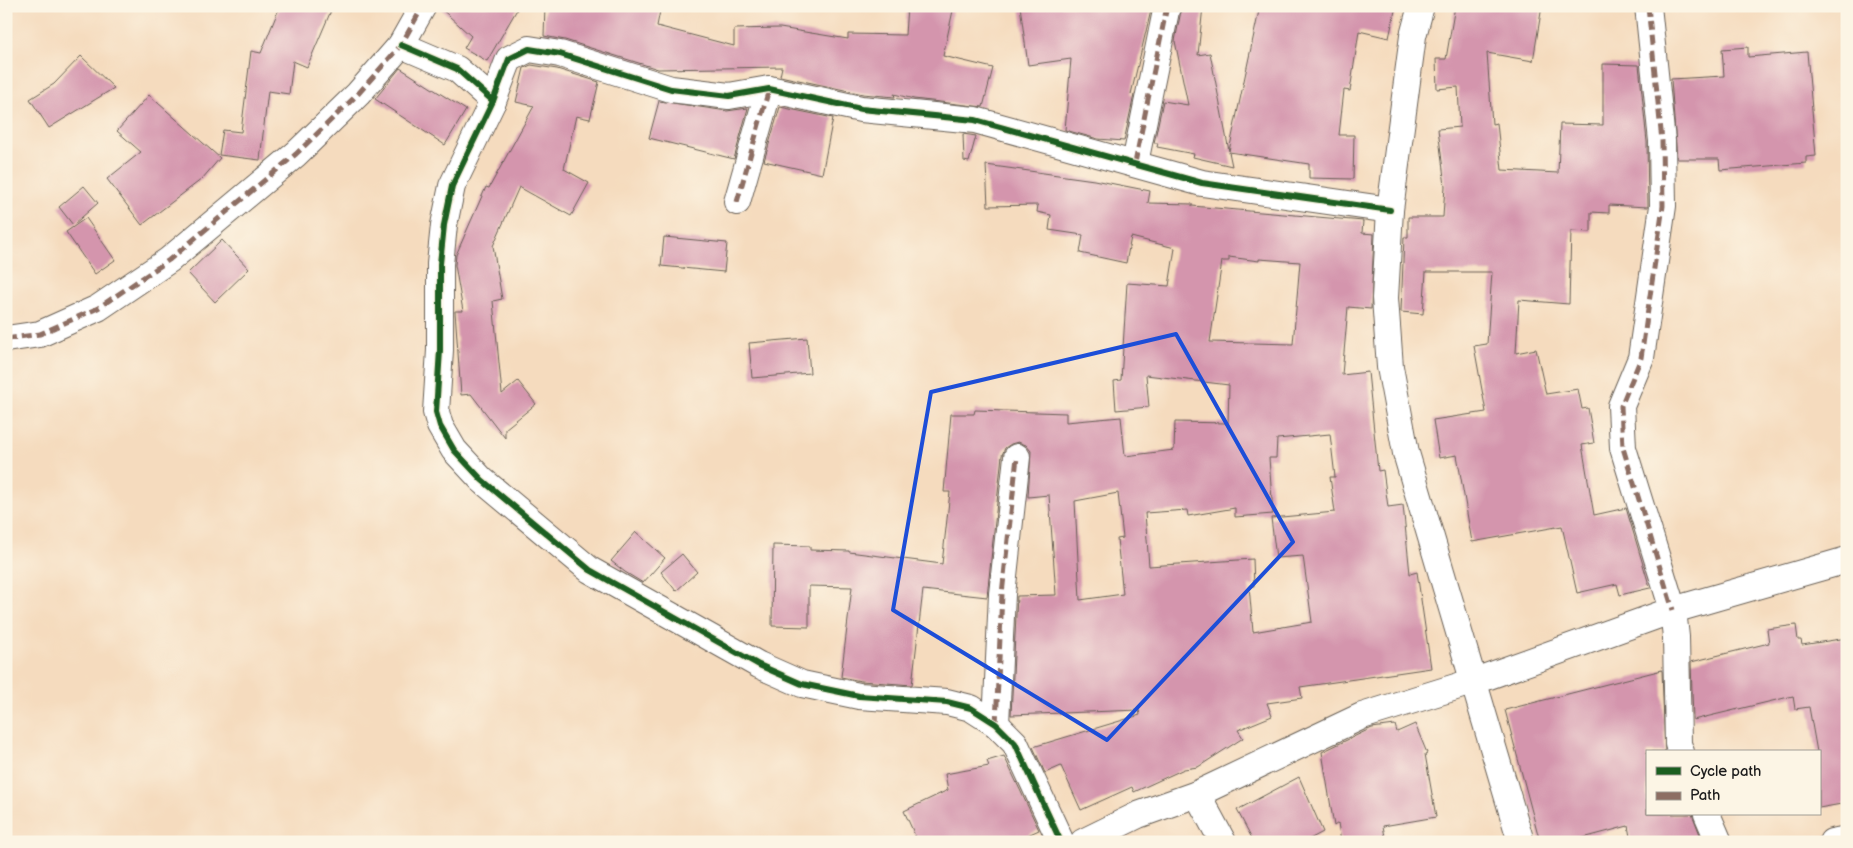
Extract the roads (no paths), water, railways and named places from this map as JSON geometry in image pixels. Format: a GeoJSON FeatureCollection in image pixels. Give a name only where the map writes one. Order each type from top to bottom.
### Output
{"type":"FeatureCollection","features":[{"type":"Feature","properties":{"kind":"street"},"geometry":{"type":"LineString","coordinates":[[6,339],[40,334],[98,308],[170,260],[296,154],[358,94],[401,45],[423,6]]}},
{"type":"Feature","properties":{"kind":"street"},"geometry":{"type":"LineString","coordinates":[[1135,163],[1167,6]]}},
{"type":"Feature","properties":{"kind":"street"},"geometry":{"type":"LineString","coordinates":[[1421,6],[1413,36],[1390,210],[1386,298],[1390,367],[1406,452],[1441,569],[1453,620],[1475,681],[1521,842]]}},
{"type":"Feature","properties":{"kind":"street"},"geometry":{"type":"LineString","coordinates":[[1648,6],[1662,140],[1662,206],[1641,358],[1621,406],[1623,448],[1673,610],[1676,637],[1677,736],[1680,750]]}},
{"type":"Feature","properties":{"kind":"street"},"geometry":{"type":"LineString","coordinates":[[401,45],[457,69],[493,101]]}},
{"type":"Feature","properties":{"kind":"street"},"geometry":{"type":"LineString","coordinates":[[1061,842],[1015,743],[996,724],[970,708],[947,702],[860,696],[802,684],[758,665],[590,570],[497,493],[454,450],[440,426],[436,412],[440,350],[440,264],[444,225],[452,186],[493,101],[509,59],[529,49],[560,54],[671,89],[730,96],[769,89],[861,109],[975,120],[1202,183],[1390,210]]}},
{"type":"Feature","properties":{"kind":"street"},"geometry":{"type":"LineString","coordinates":[[737,202],[769,89]]}},
{"type":"Feature","properties":{"kind":"street"},"geometry":{"type":"LineString","coordinates":[[996,724],[1002,594],[1017,457]]}},
{"type":"Feature","properties":{"kind":"street"},"geometry":{"type":"LineString","coordinates":[[1083,842],[1138,815],[1197,794],[1362,716],[1475,681],[1673,610],[1847,560]]}},
{"type":"Feature","properties":{"kind":"street"},"geometry":{"type":"LineString","coordinates":[[1197,794],[1223,842]]}},
{"type":"Feature","properties":{"kind":"street"},"geometry":{"type":"LineString","coordinates":[[1708,816],[1719,842]]}},
{"type":"Feature","properties":{"kind":"street"},"geometry":{"type":"LineString","coordinates":[[1832,842],[1847,839]]}}]}
